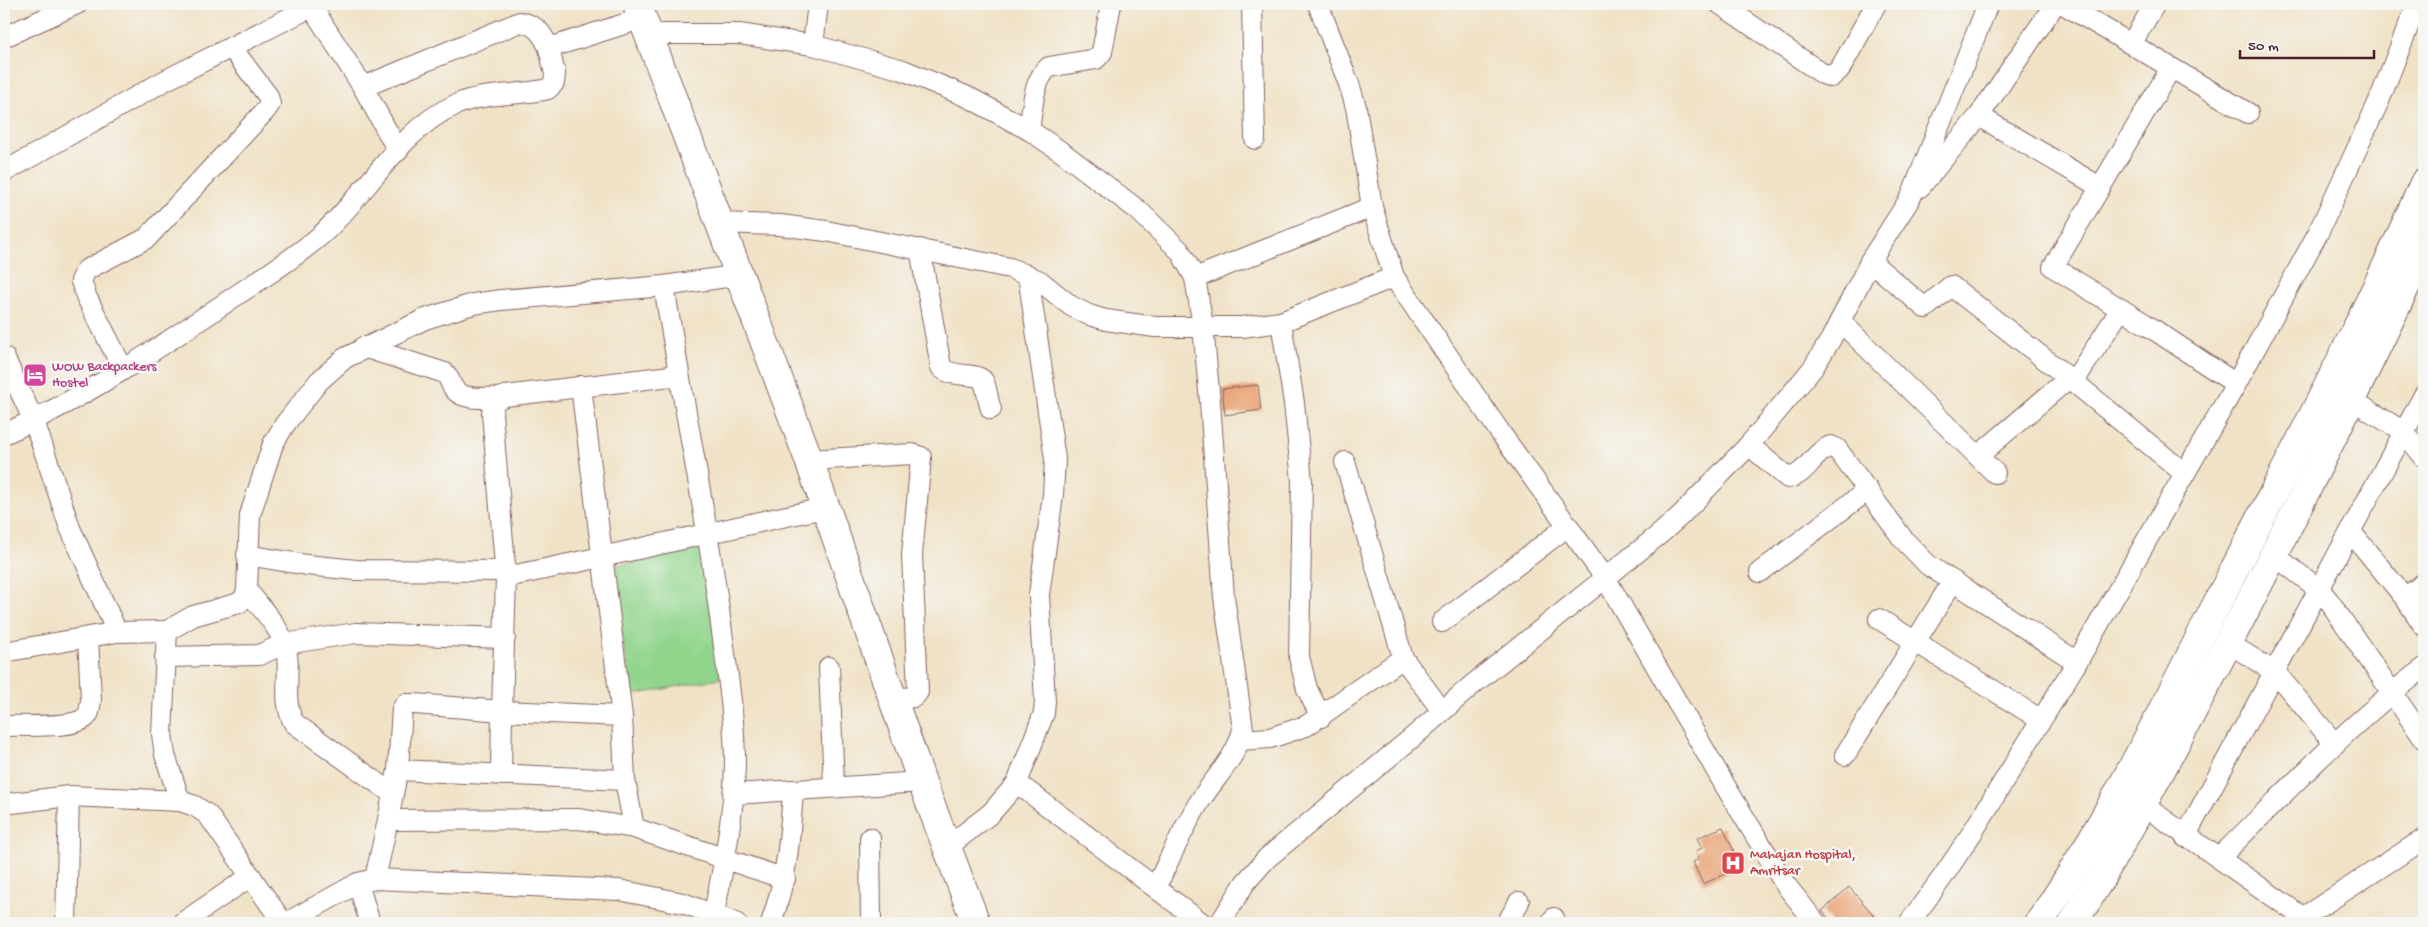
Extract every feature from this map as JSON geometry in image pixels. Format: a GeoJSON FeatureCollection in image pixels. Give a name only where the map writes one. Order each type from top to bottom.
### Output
{"type":"FeatureCollection","features":[{"type":"Feature","properties":{"kind":"main road"},"geometry":{"type":"LineString","coordinates":[[643,18],[809,460],[892,699],[946,848],[976,923]]}},
{"type":"Feature","properties":{"kind":"main road"},"geometry":{"type":"LineString","coordinates":[[2039,923],[2072,873],[2200,636],[2327,389],[2399,240],[2424,183]]}},
{"type":"Feature","properties":{"kind":"main road"},"geometry":{"type":"LineString","coordinates":[[2073,923],[2143,805],[2274,556],[2352,400],[2424,248]]}},
{"type":"Feature","properties":{"kind":"street"},"geometry":{"type":"LineString","coordinates":[[4,37],[76,4]]}},
{"type":"Feature","properties":{"kind":"street"},"geometry":{"type":"LineString","coordinates":[[813,45],[818,4]]}},
{"type":"Feature","properties":{"kind":"street"},"geometry":{"type":"LineString","coordinates":[[1029,130],[1038,82],[1044,72],[1050,67],[1096,59],[1102,52],[1111,4]]}},
{"type":"Feature","properties":{"kind":"street"},"geometry":{"type":"LineString","coordinates":[[1252,4],[1255,139]]}},
{"type":"Feature","properties":{"kind":"street"},"geometry":{"type":"LineString","coordinates":[[1318,4],[1356,106],[1372,207],[1394,278],[1438,344],[1606,579],[1727,789],[1785,884],[1816,923]]}},
{"type":"Feature","properties":{"kind":"street"},"geometry":{"type":"LineString","coordinates":[[1720,4],[1823,74],[1831,77],[1840,69],[1876,4]]}},
{"type":"Feature","properties":{"kind":"street"},"geometry":{"type":"LineString","coordinates":[[1911,196],[1988,4]]}},
{"type":"Feature","properties":{"kind":"street"},"geometry":{"type":"LineString","coordinates":[[1220,923],[1245,884],[1267,858],[1488,672],[1606,579],[1680,516],[1749,445],[1813,368],[1840,321],[1870,261],[1911,196],[1979,116],[2055,4]]}},
{"type":"Feature","properties":{"kind":"street"},"geometry":{"type":"LineString","coordinates":[[2063,4],[2248,113]]}},
{"type":"Feature","properties":{"kind":"street"},"geometry":{"type":"LineString","coordinates":[[2131,44],[2155,4]]}},
{"type":"Feature","properties":{"kind":"street"},"geometry":{"type":"LineString","coordinates":[[1909,923],[1947,871],[2077,662],[2236,384],[2318,233],[2379,100],[2417,4]]}},
{"type":"Feature","properties":{"kind":"street"},"geometry":{"type":"LineString","coordinates":[[4,172],[164,81],[313,5],[363,87],[398,151]]}},
{"type":"Feature","properties":{"kind":"street"},"geometry":{"type":"LineString","coordinates":[[549,48],[643,18],[813,45],[903,70],[970,98],[1029,130],[1138,210],[1180,251],[1195,278],[1203,326],[1224,597],[1242,717],[1240,740],[1232,757],[1200,800],[1156,887]]}},
{"type":"Feature","properties":{"kind":"street"},"geometry":{"type":"LineString","coordinates":[[4,434],[34,421],[182,333],[310,245],[338,218],[419,130],[454,105],[471,99],[548,89],[554,83],[555,74],[549,48],[543,34],[536,27],[520,22],[363,87]]}},
{"type":"Feature","properties":{"kind":"street"},"geometry":{"type":"LineString","coordinates":[[123,368],[86,296],[81,281],[86,270],[147,238],[270,104],[268,96],[231,47]]}},
{"type":"Feature","properties":{"kind":"street"},"geometry":{"type":"LineString","coordinates":[[2171,68],[2053,267],[2236,384]]}},
{"type":"Feature","properties":{"kind":"street"},"geometry":{"type":"LineString","coordinates":[[1979,116],[2100,187]]}},
{"type":"Feature","properties":{"kind":"street"},"geometry":{"type":"LineString","coordinates":[[1195,278],[1372,207]]}},
{"type":"Feature","properties":{"kind":"street"},"geometry":{"type":"LineString","coordinates":[[719,223],[800,227],[1010,268],[1028,275],[1071,306],[1106,320],[1155,328],[1242,326],[1280,322],[1394,278]]}},
{"type":"Feature","properties":{"kind":"street"},"geometry":{"type":"LineString","coordinates":[[920,249],[941,367],[949,374],[980,378],[984,382],[991,409]]}},
{"type":"Feature","properties":{"kind":"street"},"geometry":{"type":"LineString","coordinates":[[1870,261],[1925,308],[1951,286],[2071,379],[2184,473]]}},
{"type":"Feature","properties":{"kind":"street"},"geometry":{"type":"LineString","coordinates":[[4,652],[117,632],[166,630],[193,616],[239,603],[245,597],[247,590],[250,516],[273,444],[295,410],[318,380],[345,358],[364,347],[425,319],[473,304],[664,286],[740,275]]}},
{"type":"Feature","properties":{"kind":"street"},"geometry":{"type":"LineString","coordinates":[[946,848],[991,813],[1017,784],[1044,713],[1045,701],[1039,595],[1054,478],[1054,444],[1028,275]]}},
{"type":"Feature","properties":{"kind":"street"},"geometry":{"type":"LineString","coordinates":[[664,286],[708,532],[726,659],[735,762],[734,794],[714,913]]}},
{"type":"Feature","properties":{"kind":"street"},"geometry":{"type":"LineString","coordinates":[[1978,456],[2071,379],[2120,309]]}},
{"type":"Feature","properties":{"kind":"street"},"geometry":{"type":"LineString","coordinates":[[1840,321],[1995,473]]}},
{"type":"Feature","properties":{"kind":"street"},"geometry":{"type":"LineString","coordinates":[[1280,322],[1294,403],[1302,481],[1299,657],[1307,689],[1321,717]]}},
{"type":"Feature","properties":{"kind":"street"},"geometry":{"type":"LineString","coordinates":[[364,347],[445,373],[452,386],[461,396],[498,398],[679,375]]}},
{"type":"Feature","properties":{"kind":"street"},"geometry":{"type":"LineString","coordinates":[[4,357],[34,421],[70,528],[117,632]]}},
{"type":"Feature","properties":{"kind":"street"},"geometry":{"type":"LineString","coordinates":[[581,386],[622,716],[625,780],[634,828]]}},
{"type":"Feature","properties":{"kind":"street"},"geometry":{"type":"LineString","coordinates":[[2185,837],[2424,395]]}},
{"type":"Feature","properties":{"kind":"street"},"geometry":{"type":"LineString","coordinates":[[498,398],[493,405],[492,413],[506,574],[501,774]]}},
{"type":"Feature","properties":{"kind":"street"},"geometry":{"type":"LineString","coordinates":[[2352,400],[2404,432],[2424,457]]}},
{"type":"Feature","properties":{"kind":"street"},"geometry":{"type":"LineString","coordinates":[[1749,445],[1788,478],[1796,477],[1824,449],[1831,446],[1843,454],[1914,552],[1928,565],[2077,662]]}},
{"type":"Feature","properties":{"kind":"street"},"geometry":{"type":"LineString","coordinates":[[809,460],[912,454],[921,457],[912,555],[918,692],[914,697],[892,699]]}},
{"type":"Feature","properties":{"kind":"street"},"geometry":{"type":"LineString","coordinates":[[1345,462],[1403,658],[1442,711]]}},
{"type":"Feature","properties":{"kind":"street"},"geometry":{"type":"LineString","coordinates":[[1760,572],[1868,490]]}},
{"type":"Feature","properties":{"kind":"street"},"geometry":{"type":"LineString","coordinates":[[247,555],[307,565],[356,570],[506,574],[602,558],[708,532],[825,508]]}},
{"type":"Feature","properties":{"kind":"street"},"geometry":{"type":"LineString","coordinates":[[1442,622],[1568,526]]}},
{"type":"Feature","properties":{"kind":"street"},"geometry":{"type":"LineString","coordinates":[[2351,532],[2405,598],[2424,626]]}},
{"type":"Feature","properties":{"kind":"street"},"geometry":{"type":"LineString","coordinates":[[2274,556],[2320,590],[2424,739]]}},
{"type":"Feature","properties":{"kind":"street"},"geometry":{"type":"LineString","coordinates":[[1845,755],[1953,581]]}},
{"type":"Feature","properties":{"kind":"street"},"geometry":{"type":"LineString","coordinates":[[2405,598],[2424,583]]}},
{"type":"Feature","properties":{"kind":"street"},"geometry":{"type":"LineString","coordinates":[[247,590],[279,633],[284,644],[287,654],[288,704],[294,723],[393,794]]}},
{"type":"Feature","properties":{"kind":"street"},"geometry":{"type":"LineString","coordinates":[[1879,619],[2041,720]]}},
{"type":"Feature","properties":{"kind":"street"},"geometry":{"type":"LineString","coordinates":[[166,630],[162,734],[165,754],[180,801]]}},
{"type":"Feature","properties":{"kind":"street"},"geometry":{"type":"LineString","coordinates":[[165,657],[258,655],[284,644],[356,633],[504,638]]}},
{"type":"Feature","properties":{"kind":"street"},"geometry":{"type":"LineString","coordinates":[[4,726],[73,724],[85,718],[90,711],[91,700],[88,637]]}},
{"type":"Feature","properties":{"kind":"street"},"geometry":{"type":"LineString","coordinates":[[2228,643],[2275,672],[2335,744]]}},
{"type":"Feature","properties":{"kind":"street"},"geometry":{"type":"LineString","coordinates":[[1240,740],[1270,738],[1306,726],[1403,658]]}},
{"type":"Feature","properties":{"kind":"street"},"geometry":{"type":"LineString","coordinates":[[829,667],[834,787]]}},
{"type":"Feature","properties":{"kind":"street"},"geometry":{"type":"LineString","coordinates":[[2220,858],[2335,744],[2392,692],[2424,668]]}},
{"type":"Feature","properties":{"kind":"street"},"geometry":{"type":"LineString","coordinates":[[370,923],[367,881],[388,820],[398,770],[402,709],[406,704],[502,711],[622,716]]}},
{"type":"Feature","properties":{"kind":"street"},"geometry":{"type":"LineString","coordinates":[[398,770],[625,780]]}},
{"type":"Feature","properties":{"kind":"street"},"geometry":{"type":"LineString","coordinates":[[734,794],[922,782]]}},
{"type":"Feature","properties":{"kind":"street"},"geometry":{"type":"LineString","coordinates":[[1017,784],[1202,923]]}},
{"type":"Feature","properties":{"kind":"street"},"geometry":{"type":"LineString","coordinates":[[771,923],[785,879],[793,790]]}},
{"type":"Feature","properties":{"kind":"street"},"geometry":{"type":"LineString","coordinates":[[66,923],[69,796]]}},
{"type":"Feature","properties":{"kind":"street"},"geometry":{"type":"LineString","coordinates":[[4,804],[69,796],[180,801],[195,806],[208,816],[284,923],[367,881],[619,890],[654,895],[714,913],[736,923]]}},
{"type":"Feature","properties":{"kind":"street"},"geometry":{"type":"LineString","coordinates":[[2143,805],[2185,837],[2220,858],[2308,920],[2424,839]]}},
{"type":"Feature","properties":{"kind":"street"},"geometry":{"type":"LineString","coordinates":[[388,820],[579,819],[634,828],[724,860],[785,879]]}},
{"type":"Feature","properties":{"kind":"street"},"geometry":{"type":"LineString","coordinates":[[870,838],[872,923]]}},
{"type":"Feature","properties":{"kind":"street"},"geometry":{"type":"LineString","coordinates":[[182,923],[251,876]]}},
{"type":"Feature","properties":{"kind":"street"},"geometry":{"type":"LineString","coordinates":[[1507,923],[1518,902]]}},
{"type":"Feature","properties":{"kind":"green space"},"geometry":{"type":"Polygon","coordinates":[[[702,548],[721,678],[633,695],[609,567],[702,548]]]}},
{"type":"Feature","properties":{"kind":"building"},"geometry":{"type":"Polygon","coordinates":[[[1258,385],[1261,410],[1225,415],[1222,389],[1258,385]]]}},
{"type":"Feature","properties":{"kind":"building"},"geometry":{"type":"Polygon","coordinates":[[[1723,827],[1741,867],[1703,884],[1693,862],[1699,859],[1696,851],[1702,848],[1697,838],[1723,827]]]}},
{"type":"Feature","properties":{"kind":"building"},"geometry":{"type":"Polygon","coordinates":[[[1849,887],[1881,923],[1833,923],[1822,911],[1849,887]]]}},
{"type":"Feature","properties":{"kind":"place","name":"WOW Backpackers Hostel"},"geometry":{"type":"Point","coordinates":[35,375]}},
{"type":"Feature","properties":{"kind":"place","name":"Mahajan Hospital, Amritsar"},"geometry":{"type":"Point","coordinates":[1733,863]}}]}
